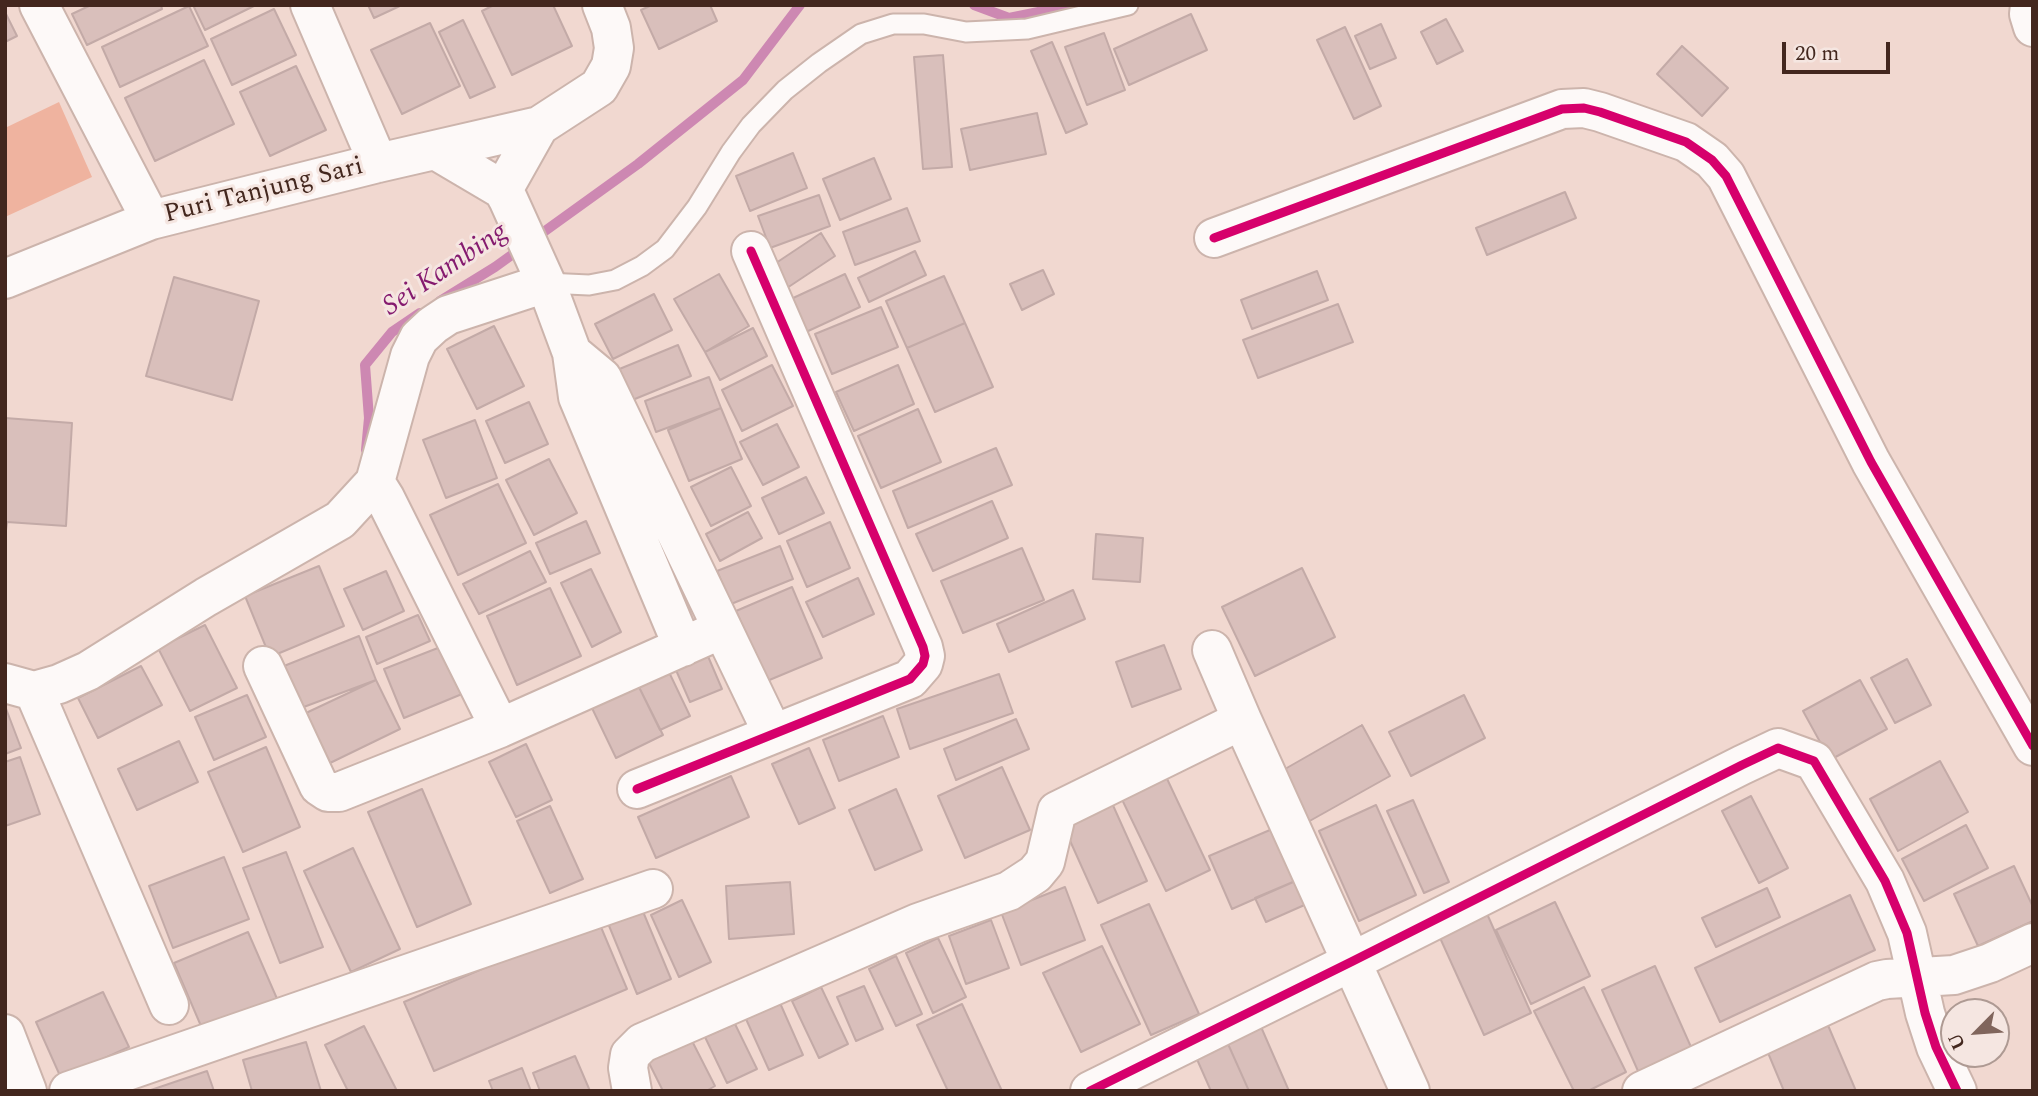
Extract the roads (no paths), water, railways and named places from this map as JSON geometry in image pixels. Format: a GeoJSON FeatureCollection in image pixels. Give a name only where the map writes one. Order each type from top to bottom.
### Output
{"type":"FeatureCollection","features":[{"type":"Feature","properties":{"kind":"street","name":"Puri Tanjung Sari"},"geometry":{"type":"LineString","coordinates":[[39,5],[151,220]]}},
{"type":"Feature","properties":{"kind":"street","name":"Puri Tanjung Sari"},"geometry":{"type":"LineString","coordinates":[[310,5],[378,163]]}},
{"type":"Feature","properties":{"kind":"street","name":"Puri Tanjung Sari"},"geometry":{"type":"LineString","coordinates":[[5,279],[151,220],[539,126],[599,87],[611,66],[614,48],[611,28],[602,5]]}},
{"type":"Feature","properties":{"kind":"street"},"geometry":{"type":"LineString","coordinates":[[2029,5],[2033,27]]}},
{"type":"Feature","properties":{"kind":"street"},"geometry":{"type":"LineString","coordinates":[[1214,238],[1562,109],[1584,108],[1600,111],[1693,146],[1712,160],[1726,176],[1871,462],[2033,746]]}},
{"type":"Feature","properties":{"kind":"street"},"geometry":{"type":"LineString","coordinates":[[509,201],[539,126]]}},
{"type":"Feature","properties":{"kind":"street"},"geometry":{"type":"LineString","coordinates":[[438,151],[509,201],[541,271],[572,353],[578,397],[683,647]]}},
{"type":"Feature","properties":{"kind":"street"},"geometry":{"type":"LineString","coordinates":[[637,789],[909,679],[923,664],[925,656],[751,251]]}},
{"type":"Feature","properties":{"kind":"street"},"geometry":{"type":"LineString","coordinates":[[169,1004],[19,687],[60,684],[88,671],[206,597],[340,520],[375,482],[410,356],[419,338],[448,315],[541,271]]}},
{"type":"Feature","properties":{"kind":"street"},"geometry":{"type":"LineString","coordinates":[[572,353],[602,378],[773,734]]}},
{"type":"Feature","properties":{"kind":"street"},"geometry":{"type":"LineString","coordinates":[[375,482],[500,728]]}},
{"type":"Feature","properties":{"kind":"street"},"geometry":{"type":"LineString","coordinates":[[263,666],[319,786],[328,792],[339,792],[500,728],[722,629]]}},
{"type":"Feature","properties":{"kind":"street"},"geometry":{"type":"LineString","coordinates":[[1212,650],[1410,1091]]}},
{"type":"Feature","properties":{"kind":"street"},"geometry":{"type":"LineString","coordinates":[[632,1091],[629,1055],[642,1043],[918,923],[1009,891],[1035,874],[1045,862],[1057,811],[1242,720]]}},
{"type":"Feature","properties":{"kind":"street"},"geometry":{"type":"LineString","coordinates":[[1090,1091],[1778,748],[1814,761],[1885,881],[1906,933],[1930,1031],[1957,1091]]}},
{"type":"Feature","properties":{"kind":"street"},"geometry":{"type":"LineString","coordinates":[[69,1091],[653,889]]}},
{"type":"Feature","properties":{"kind":"street"},"geometry":{"type":"LineString","coordinates":[[1642,1091],[1869,984],[1887,979],[1954,975],[1990,963],[2033,943]]}},
{"type":"Feature","properties":{"kind":"street"},"geometry":{"type":"LineString","coordinates":[[5,1034],[27,1091]]}},
{"type":"Feature","properties":{"kind":"lane"},"geometry":{"type":"LineString","coordinates":[[541,271],[589,285],[615,280],[642,266],[665,249],[697,207],[751,125],[785,90],[861,34],[893,24],[924,24],[966,32],[1027,29],[1128,5]]}},
{"type":"Feature","properties":{"kind":"waterway","name":"Sei Kambing"},"geometry":{"type":"LineString","coordinates":[[440,301],[495,267],[638,164],[743,80],[800,5]]}},
{"type":"Feature","properties":{"kind":"waterway","name":"Sei Kambing"},"geometry":{"type":"LineString","coordinates":[[974,5],[1009,18],[1073,5]]}},
{"type":"Feature","properties":{"kind":"waterway","name":"Sei Kambing"},"geometry":{"type":"LineString","coordinates":[[366,450],[369,418],[365,365],[392,332],[420,313]]}}]}
